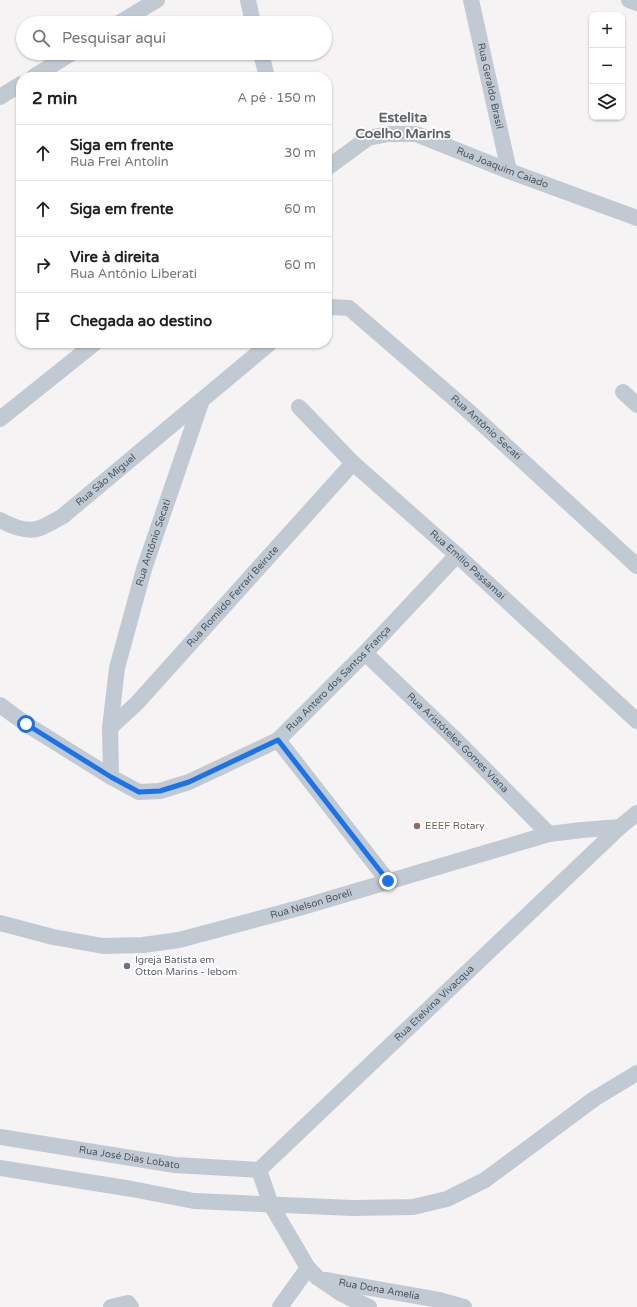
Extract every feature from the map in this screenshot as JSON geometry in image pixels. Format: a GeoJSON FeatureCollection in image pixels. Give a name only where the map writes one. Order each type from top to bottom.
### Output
{"type":"FeatureCollection","features":[{"type":"Feature","properties":{"kind":"street"},"geometry":{"type":"LineString","coordinates":[[131,16],[157,0]]}},
{"type":"Feature","properties":{"kind":"street"},"geometry":{"type":"LineString","coordinates":[[248,0],[251,16]]}},
{"type":"Feature","properties":{"kind":"street","name":"Rua Geraldo Brasil"},"geometry":{"type":"LineString","coordinates":[[471,0],[510,171]]}},
{"type":"Feature","properties":{"kind":"street"},"geometry":{"type":"LineString","coordinates":[[629,0],[637,3]]}},
{"type":"Feature","properties":{"kind":"street"},"geometry":{"type":"LineString","coordinates":[[41,72],[61,60]]}},
{"type":"Feature","properties":{"kind":"street"},"geometry":{"type":"LineString","coordinates":[[263,60],[266,72]]}},
{"type":"Feature","properties":{"kind":"street"},"geometry":{"type":"LineString","coordinates":[[0,97],[16,87]]}},
{"type":"Feature","properties":{"kind":"street","name":"Rua Joaquim Caiado"},"geometry":{"type":"LineString","coordinates":[[332,164],[368,138],[388,134],[416,134],[637,218]]}},
{"type":"Feature","properties":{"kind":"street","name":"Rua Antônio Secati"},"geometry":{"type":"LineString","coordinates":[[332,307],[349,308],[465,408],[637,566]]}},
{"type":"Feature","properties":{"kind":"street"},"geometry":{"type":"LineString","coordinates":[[0,419],[89,348]]}},
{"type":"Feature","properties":{"kind":"street"},"geometry":{"type":"LineString","coordinates":[[202,400],[264,348]]}},
{"type":"Feature","properties":{"kind":"street"},"geometry":{"type":"LineString","coordinates":[[623,392],[637,405]]}},
{"type":"Feature","properties":{"kind":"street","name":"Rua Antônio Secati"},"geometry":{"type":"LineString","coordinates":[[111,777],[110,728],[117,668],[144,569],[202,400]]}},
{"type":"Feature","properties":{"kind":"street","name":"Rua São Miguel"},"geometry":{"type":"LineString","coordinates":[[0,520],[24,530],[40,529],[64,516],[202,400]]}},
{"type":"Feature","properties":{"kind":"street","name":"Rua Emílio Passamai"},"geometry":{"type":"LineString","coordinates":[[299,407],[353,463],[457,555],[637,721]]}},
{"type":"Feature","properties":{"kind":"street","name":"Rua Romildo Ferrari Beirute"},"geometry":{"type":"LineString","coordinates":[[110,728],[137,703],[353,463]]}},
{"type":"Feature","properties":{"kind":"street","name":"Rua Antero dos Santos França"},"geometry":{"type":"LineString","coordinates":[[0,705],[26,724],[111,777],[139,792],[160,791],[189,782],[278,740],[365,653],[457,555]]}},
{"type":"Feature","properties":{"kind":"street","name":"Rua Aristóteles Gomes Viana"},"geometry":{"type":"LineString","coordinates":[[365,653],[455,739],[549,834]]}},
{"type":"Feature","properties":{"kind":"street"},"geometry":{"type":"LineString","coordinates":[[278,740],[388,881]]}},
{"type":"Feature","properties":{"kind":"street","name":"Rua Etelvina Vivacqua"},"geometry":{"type":"LineString","coordinates":[[259,1170],[620,827],[637,813]]}},
{"type":"Feature","properties":{"kind":"street","name":"Rua Nelson Boreli"},"geometry":{"type":"LineString","coordinates":[[0,923],[52,937],[103,946],[143,945],[178,940],[299,908],[549,834],[620,827]]}},
{"type":"Feature","properties":{"kind":"street"},"geometry":{"type":"LineString","coordinates":[[0,1168],[132,1189],[194,1201],[353,1208],[413,1207],[447,1199],[485,1180],[594,1099],[637,1073]]}},
{"type":"Feature","properties":{"kind":"street","name":"Rua José Dias Lobato"},"geometry":{"type":"LineString","coordinates":[[0,1137],[175,1166],[259,1170]]}},
{"type":"Feature","properties":{"kind":"street"},"geometry":{"type":"LineString","coordinates":[[259,1170],[271,1205],[313,1273],[340,1293],[369,1307]]}},
{"type":"Feature","properties":{"kind":"street"},"geometry":{"type":"LineString","coordinates":[[280,1307],[313,1273]]}},
{"type":"Feature","properties":{"kind":"street","name":"Rua Dona Amelia"},"geometry":{"type":"LineString","coordinates":[[313,1273],[439,1300],[464,1307]]}},
{"type":"Feature","properties":{"kind":"street"},"geometry":{"type":"LineString","coordinates":[[111,1307],[130,1305]]}},
{"type":"Feature","properties":{"kind":"place","name":"EEEF Rotary"},"geometry":{"type":"Point","coordinates":[417,826]}},
{"type":"Feature","properties":{"kind":"place","name":"Igreja Batista em Otton Marins - Iebom"},"geometry":{"type":"Point","coordinates":[127,966]}},
{"type":"Feature","properties":{"kind":"district","name":"Estelita Coelho Marins"},"geometry":{"type":"Point","coordinates":[403,126]}},
{"type":"Feature","properties":{"kind":"route"},"geometry":{"type":"LineString","coordinates":[[26,724],[111,777],[139,792],[160,791],[189,782],[278,740],[388,881]]}}]}
